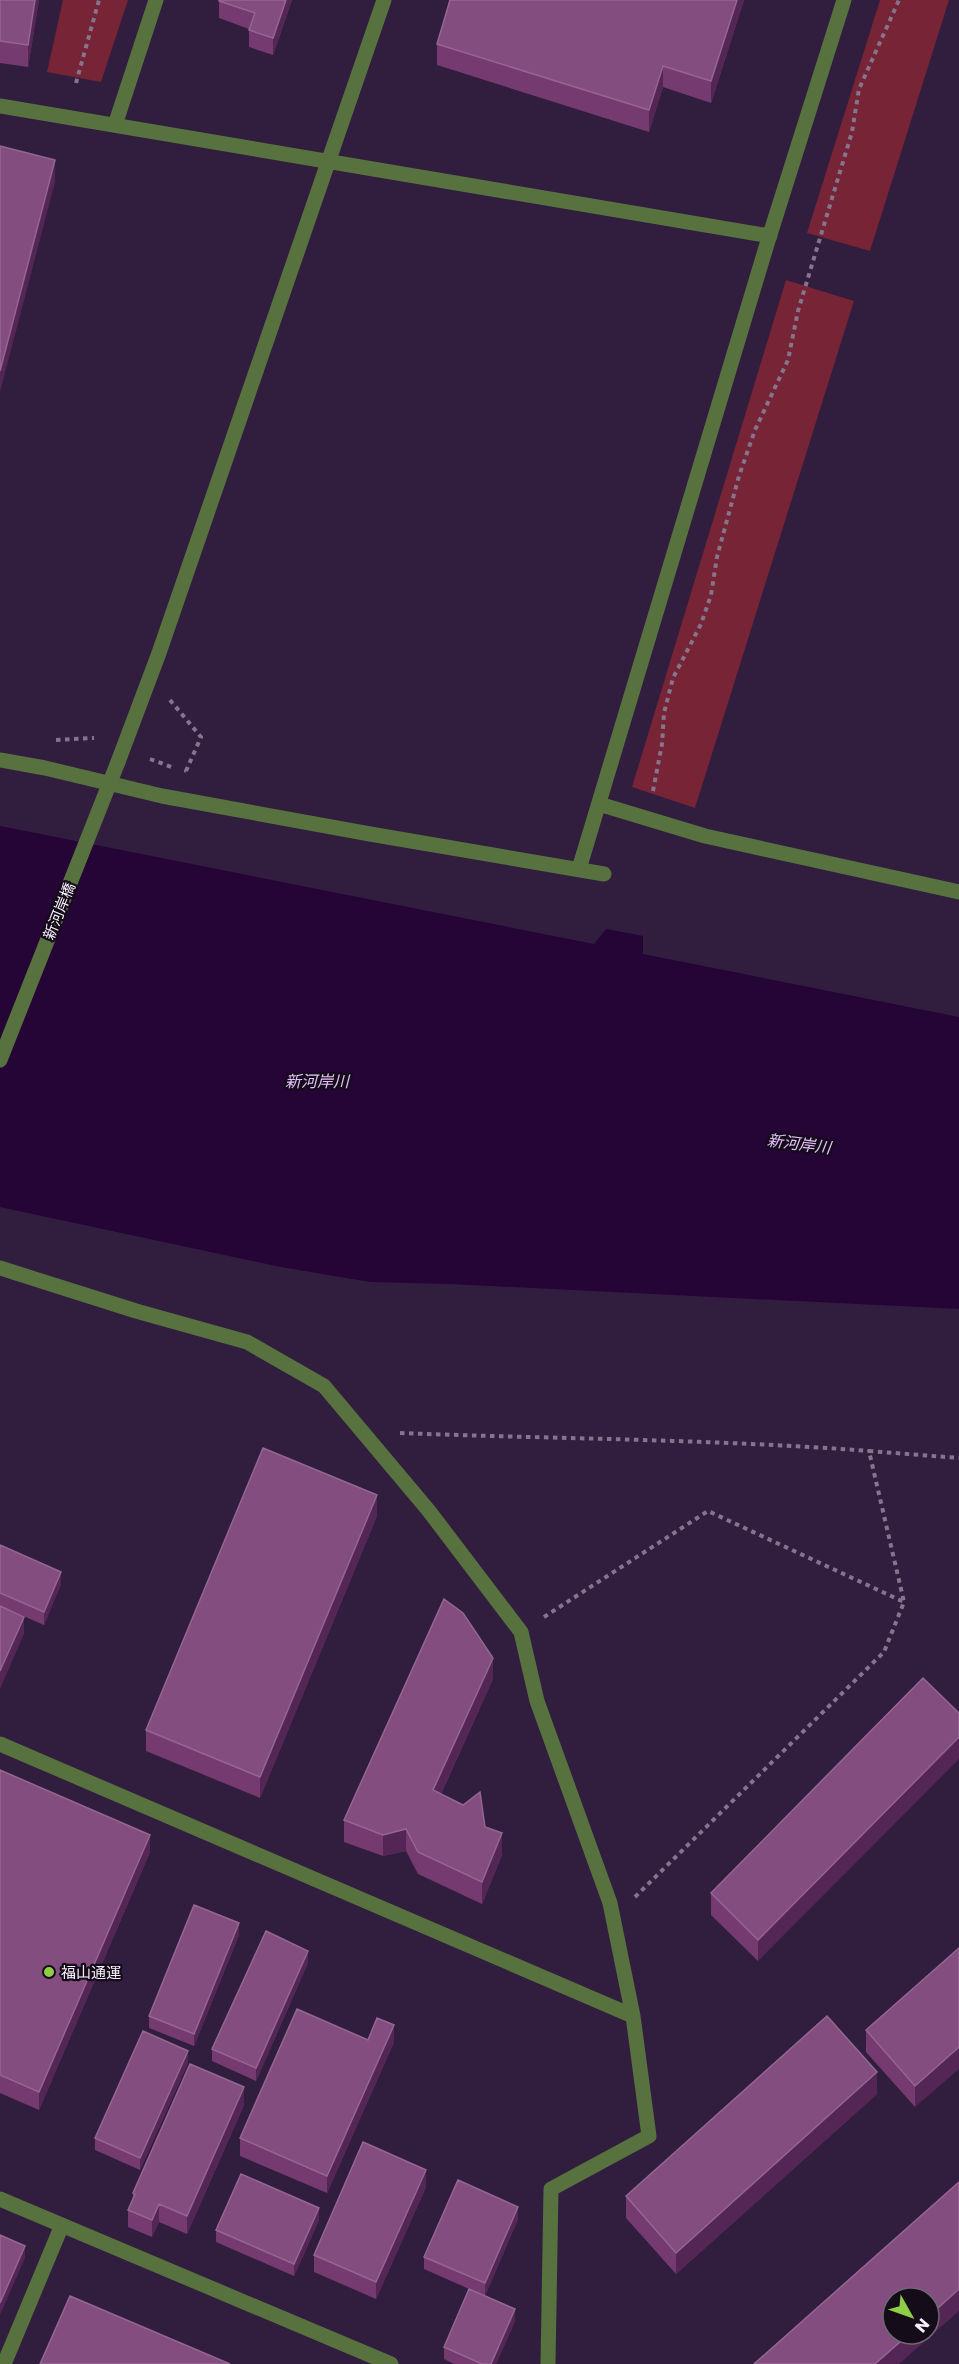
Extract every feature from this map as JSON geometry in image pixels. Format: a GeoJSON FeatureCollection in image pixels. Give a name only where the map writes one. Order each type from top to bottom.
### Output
{"type":"FeatureCollection","features":[{"type":"Feature","properties":{"kind":"street"},"geometry":{"type":"LineString","coordinates":[[115,125],[156,0]]}},
{"type":"Feature","properties":{"kind":"street","name":"新河岸橋"},"geometry":{"type":"LineString","coordinates":[[0,1060],[163,642],[384,0]]}},
{"type":"Feature","properties":{"kind":"street"},"geometry":{"type":"LineString","coordinates":[[579,869],[770,236],[844,0]]}},
{"type":"Feature","properties":{"kind":"street"},"geometry":{"type":"LineString","coordinates":[[0,106],[770,236]]}},
{"type":"Feature","properties":{"kind":"street"},"geometry":{"type":"LineString","coordinates":[[0,760],[45,768],[162,796],[604,874]]}},
{"type":"Feature","properties":{"kind":"street"},"geometry":{"type":"LineString","coordinates":[[599,804],[705,836],[959,892]]}},
{"type":"Feature","properties":{"kind":"street"},"geometry":{"type":"LineString","coordinates":[[0,1268],[136,1311],[247,1342],[324,1386],[429,1511],[521,1632],[537,1701],[610,1904],[633,2016],[649,2136],[551,2189],[548,2364]]}},
{"type":"Feature","properties":{"kind":"street"},"geometry":{"type":"LineString","coordinates":[[0,1744],[633,2016]]}},
{"type":"Feature","properties":{"kind":"street"},"geometry":{"type":"LineString","coordinates":[[0,2199],[391,2364]]}},
{"type":"Feature","properties":{"kind":"street"},"geometry":{"type":"LineString","coordinates":[[3,2364],[62,2226]]}},
{"type":"Feature","properties":{"kind":"path"},"geometry":{"type":"LineString","coordinates":[[76,82],[99,0]]}},
{"type":"Feature","properties":{"kind":"path"},"geometry":{"type":"LineString","coordinates":[[649,820],[662,744],[664,713],[673,678],[701,624],[711,595],[717,557],[739,476],[755,430],[788,360],[798,311],[852,132],[859,89],[899,0]]}},
{"type":"Feature","properties":{"kind":"path"},"geometry":{"type":"LineString","coordinates":[[170,700],[201,737],[186,771],[198,774]]}},
{"type":"Feature","properties":{"kind":"path"},"geometry":{"type":"LineString","coordinates":[[46,740],[94,738]]}},
{"type":"Feature","properties":{"kind":"path"},"geometry":{"type":"LineString","coordinates":[[150,759],[175,768]]}},
{"type":"Feature","properties":{"kind":"path"},"geometry":{"type":"LineString","coordinates":[[363,1431],[547,1439],[767,1443],[959,1458]]}},
{"type":"Feature","properties":{"kind":"path"},"geometry":{"type":"LineString","coordinates":[[610,1904],[632,1900],[884,1652],[904,1602],[869,1452]]}},
{"type":"Feature","properties":{"kind":"path"},"geometry":{"type":"LineString","coordinates":[[521,1632],[708,1511],[904,1602]]}},
{"type":"Feature","properties":{"kind":"shaded area"},"geometry":{"type":"Polygon","coordinates":[[[63,0],[128,0],[101,82],[47,72],[63,0]]]}},
{"type":"Feature","properties":{"kind":"shaded area"},"geometry":{"type":"Polygon","coordinates":[[[880,0],[949,0],[870,251],[807,233],[880,0]]]}},
{"type":"Feature","properties":{"kind":"shaded area"},"geometry":{"type":"Polygon","coordinates":[[[786,280],[854,301],[695,808],[632,787],[786,280]]]}},
{"type":"Feature","properties":{"kind":"water","name":"新河岸川"},"geometry":{"type":"Polygon","coordinates":[[[0,826],[594,944],[606,929],[643,936],[643,954],[959,1017],[959,1309],[370,1282],[281,1267],[0,1207],[0,826]]]}},
{"type":"Feature","properties":{"kind":"building"},"geometry":{"type":"Polygon","coordinates":[[[0,0],[35,0],[28,45],[0,41],[0,0]]]}},
{"type":"Feature","properties":{"kind":"building"},"geometry":{"type":"Polygon","coordinates":[[[219,0],[286,0],[273,38],[249,30],[255,13],[219,0]]]}},
{"type":"Feature","properties":{"kind":"building"},"geometry":{"type":"Polygon","coordinates":[[[450,0],[737,0],[711,81],[663,66],[649,110],[437,44],[450,0]]]}},
{"type":"Feature","properties":{"kind":"building"},"geometry":{"type":"Polygon","coordinates":[[[0,146],[55,160],[0,371],[0,146]]]}},
{"type":"Feature","properties":{"kind":"building"},"geometry":{"type":"Polygon","coordinates":[[[263,1448],[377,1495],[260,1777],[146,1730],[263,1448]]]}},
{"type":"Feature","properties":{"kind":"building"},"geometry":{"type":"Polygon","coordinates":[[[0,1545],[61,1572],[44,1612],[0,1593],[0,1545]]]}},
{"type":"Feature","properties":{"kind":"building"},"geometry":{"type":"Polygon","coordinates":[[[444,1599],[463,1613],[493,1658],[433,1790],[463,1805],[480,1792],[485,1827],[502,1833],[482,1882],[418,1852],[406,1829],[383,1835],[344,1820],[444,1599]]]}},
{"type":"Feature","properties":{"kind":"building"},"geometry":{"type":"Polygon","coordinates":[[[0,1606],[24,1617],[0,1671],[0,1606]]]}},
{"type":"Feature","properties":{"kind":"building"},"geometry":{"type":"Polygon","coordinates":[[[923,1678],[959,1713],[959,1737],[758,1940],[711,1893],[923,1678]]]}},
{"type":"Feature","properties":{"kind":"building","name":"福山通運"},"geometry":{"type":"Polygon","coordinates":[[[0,1770],[150,1835],[39,2092],[0,2075],[0,1770]]]}},
{"type":"Feature","properties":{"kind":"building"},"geometry":{"type":"Polygon","coordinates":[[[194,1905],[239,1923],[194,2034],[149,2016],[194,1905]]]}},
{"type":"Feature","properties":{"kind":"building"},"geometry":{"type":"Polygon","coordinates":[[[266,1931],[308,1951],[256,2068],[212,2049],[266,1931]]]}},
{"type":"Feature","properties":{"kind":"building"},"geometry":{"type":"Polygon","coordinates":[[[959,1948],[959,2047],[915,2086],[866,2030],[959,1948]]]}},
{"type":"Feature","properties":{"kind":"building"},"geometry":{"type":"Polygon","coordinates":[[[297,2009],[368,2040],[377,2018],[394,2025],[327,2176],[240,2138],[297,2009]]]}},
{"type":"Feature","properties":{"kind":"building"},"geometry":{"type":"Polygon","coordinates":[[[827,2016],[877,2072],[676,2253],[626,2196],[827,2016]]]}},
{"type":"Feature","properties":{"kind":"building"},"geometry":{"type":"Polygon","coordinates":[[[143,2031],[188,2051],[140,2158],[95,2138],[143,2031]]]}},
{"type":"Feature","properties":{"kind":"building"},"geometry":{"type":"Polygon","coordinates":[[[190,2064],[244,2087],[187,2216],[159,2204],[152,2220],[128,2210],[135,2194],[133,2193],[190,2064]]]}},
{"type":"Feature","properties":{"kind":"building"},"geometry":{"type":"Polygon","coordinates":[[[363,2142],[426,2170],[376,2282],[314,2255],[363,2142]]]}},
{"type":"Feature","properties":{"kind":"building"},"geometry":{"type":"Polygon","coordinates":[[[241,2174],[319,2208],[294,2264],[216,2230],[241,2174]]]}},
{"type":"Feature","properties":{"kind":"building"},"geometry":{"type":"Polygon","coordinates":[[[458,2180],[518,2207],[485,2283],[424,2257],[458,2180]]]}},
{"type":"Feature","properties":{"kind":"building"},"geometry":{"type":"Polygon","coordinates":[[[959,2182],[959,2289],[941,2305],[941,2286],[881,2286],[881,2346],[895,2346],[875,2364],[754,2364],[959,2182]]]}},
{"type":"Feature","properties":{"kind":"building"},"geometry":{"type":"Polygon","coordinates":[[[0,2235],[25,2246],[0,2303],[0,2235]]]}},
{"type":"Feature","properties":{"kind":"building"},"geometry":{"type":"Polygon","coordinates":[[[469,2289],[515,2309],[491,2364],[482,2364],[444,2347],[469,2289]]]}},
{"type":"Feature","properties":{"kind":"building"},"geometry":{"type":"Polygon","coordinates":[[[70,2296],[230,2364],[40,2364],[70,2296]]]}},
{"type":"Feature","properties":{"kind":"place","name":"福山通運"},"geometry":{"type":"Point","coordinates":[49,1972]}}]}
